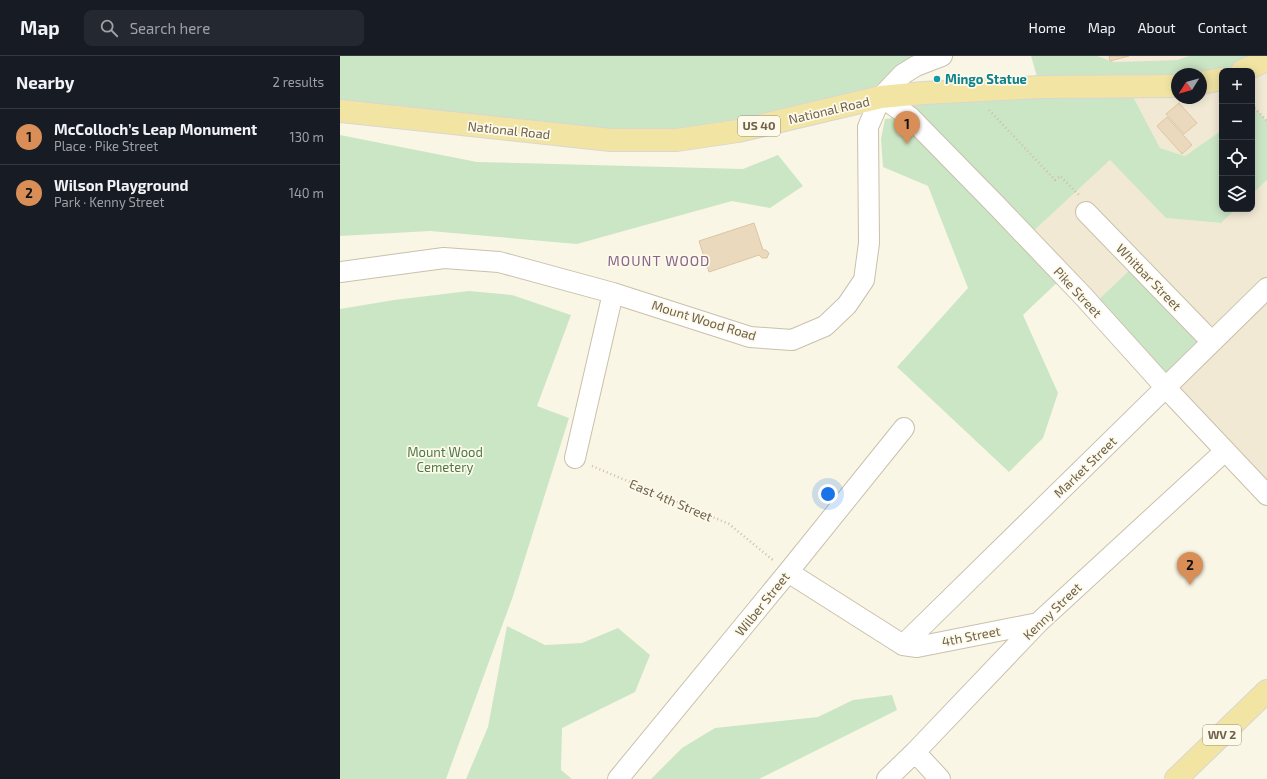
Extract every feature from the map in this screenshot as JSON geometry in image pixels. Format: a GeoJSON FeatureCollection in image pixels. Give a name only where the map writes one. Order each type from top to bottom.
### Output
{"type":"FeatureCollection","features":[{"type":"Feature","properties":{"kind":"main road"},"geometry":{"type":"LineString","coordinates":[[1249,68],[1267,60]]}},
{"type":"Feature","properties":{"kind":"main road"},"geometry":{"type":"LineString","coordinates":[[1207,82],[1219,80]]}},
{"type":"Feature","properties":{"kind":"main road","name":"National Road"},"geometry":{"type":"LineString","coordinates":[[340,111],[611,140],[677,140],[738,131],[881,97],[923,92],[1040,87],[1171,86]]}},
{"type":"Feature","properties":{"kind":"main road","name":"WV 2"},"geometry":{"type":"LineString","coordinates":[[1176,779],[1267,691]]}},
{"type":"Feature","properties":{"kind":"street","name":"Mount Wood Road"},"geometry":{"type":"LineString","coordinates":[[340,272],[444,258],[500,262],[613,293],[750,337],[792,340],[825,326],[847,305],[864,280],[869,243],[868,127],[881,97],[902,74],[916,66],[942,56]]}},
{"type":"Feature","properties":{"kind":"street","name":"Pike Street"},"geometry":{"type":"LineString","coordinates":[[881,97],[910,117],[1083,296],[1225,451],[1265,488]]}},
{"type":"Feature","properties":{"kind":"street","name":"Whitbar Street"},"geometry":{"type":"LineString","coordinates":[[1083,205],[1212,342]]}},
{"type":"Feature","properties":{"kind":"street","name":"Market Street"},"geometry":{"type":"LineString","coordinates":[[903,645],[1267,288]]}},
{"type":"Feature","properties":{"kind":"street"},"geometry":{"type":"LineString","coordinates":[[574,458],[613,293]]}},
{"type":"Feature","properties":{"kind":"street","name":"Wilber Street"},"geometry":{"type":"LineString","coordinates":[[618,779],[904,428]]}},
{"type":"Feature","properties":{"kind":"street","name":"Kenny Street"},"geometry":{"type":"LineString","coordinates":[[886,779],[915,752],[1038,623],[1225,451]]}},
{"type":"Feature","properties":{"kind":"street"},"geometry":{"type":"LineString","coordinates":[[788,572],[903,645]]}},
{"type":"Feature","properties":{"kind":"street","name":"4th Street"},"geometry":{"type":"LineString","coordinates":[[903,645],[917,647],[1038,623]]}},
{"type":"Feature","properties":{"kind":"street"},"geometry":{"type":"LineString","coordinates":[[915,752],[940,779]]}},
{"type":"Feature","properties":{"kind":"path"},"geometry":{"type":"LineString","coordinates":[[1255,108],[1267,121]]}},
{"type":"Feature","properties":{"kind":"path"},"geometry":{"type":"LineString","coordinates":[[988,109],[1056,180],[1060,176],[1083,205]]}},
{"type":"Feature","properties":{"kind":"path","name":"East 4th Street"},"geometry":{"type":"LineString","coordinates":[[574,458],[729,524],[788,572]]}},
{"type":"Feature","properties":{"kind":"shaded area"},"geometry":{"type":"Polygon","coordinates":[[[1097,56],[1189,56],[1177,60],[1114,62],[1097,56]]]}},
{"type":"Feature","properties":{"kind":"shaded area"},"geometry":{"type":"Polygon","coordinates":[[[1267,60],[1267,121],[1255,108],[1255,69],[1267,60]]]}},
{"type":"Feature","properties":{"kind":"shaded area"},"geometry":{"type":"Polygon","coordinates":[[[1219,80],[1219,132],[1185,156],[1160,148],[1128,87],[1171,86],[1171,104],[1207,104],[1207,82],[1219,80]]]}},
{"type":"Feature","properties":{"kind":"shaded area"},"geometry":{"type":"Polygon","coordinates":[[[1110,160],[1167,218],[1221,223],[1233,212],[1255,212],[1255,191],[1267,180],[1267,495],[1166,388],[1136,264],[1092,306],[1027,237],[1110,160]]]}},
{"type":"Feature","properties":{"kind":"green space"},"geometry":{"type":"Polygon","coordinates":[[[340,56],[942,56],[881,97],[677,140],[340,111],[340,56]]]}},
{"type":"Feature","properties":{"kind":"green space"},"geometry":{"type":"Polygon","coordinates":[[[1031,56],[1097,56],[1114,62],[1177,60],[1189,56],[1267,56],[1247,68],[1219,68],[1219,71],[1207,73],[1207,68],[1171,68],[1171,86],[1128,87],[1160,148],[1185,156],[1219,132],[1219,212],[1233,212],[1221,223],[1166,218],[1110,160],[1027,237],[1064,276],[1023,315],[1058,393],[1043,438],[1009,472],[897,367],[968,288],[928,186],[883,167],[881,139],[885,119],[899,117],[881,97],[1040,87],[1031,56]]]}},
{"type":"Feature","properties":{"kind":"green space"},"geometry":{"type":"Polygon","coordinates":[[[1255,108],[1267,121],[1267,180],[1255,191],[1255,108]]]}},
{"type":"Feature","properties":{"kind":"green space"},"geometry":{"type":"Polygon","coordinates":[[[340,135],[477,162],[743,169],[778,155],[803,186],[770,208],[732,201],[577,244],[430,231],[340,236],[340,135]]]}},
{"type":"Feature","properties":{"kind":"green space"},"geometry":{"type":"Polygon","coordinates":[[[1136,264],[1212,342],[1166,388],[1092,306],[1136,264]]]}},
{"type":"Feature","properties":{"kind":"green space","name":"Mount Wood Cemetery"},"geometry":{"type":"Polygon","coordinates":[[[469,291],[512,295],[571,315],[537,406],[569,418],[513,596],[446,779],[340,779],[340,309],[394,300],[469,291]]]}},
{"type":"Feature","properties":{"kind":"green space"},"geometry":{"type":"Polygon","coordinates":[[[507,626],[545,645],[582,643],[618,628],[650,655],[635,692],[562,728],[561,770],[572,779],[466,779],[488,727],[507,626]]]}},
{"type":"Feature","properties":{"kind":"green space"},"geometry":{"type":"Polygon","coordinates":[[[892,695],[897,710],[759,779],[651,779],[682,748],[715,728],[818,717],[853,700],[892,695]]]}},
{"type":"Feature","properties":{"kind":"building"},"geometry":{"type":"Polygon","coordinates":[[[1109,56],[1129,56],[1110,61],[1109,56]]]}},
{"type":"Feature","properties":{"kind":"building"},"geometry":{"type":"Polygon","coordinates":[[[1178,104],[1180,104],[1197,123],[1184,134],[1166,114],[1178,104]]]}},
{"type":"Feature","properties":{"kind":"building"},"geometry":{"type":"Polygon","coordinates":[[[1167,117],[1192,145],[1182,154],[1157,126],[1167,117]]]}},
{"type":"Feature","properties":{"kind":"building"},"geometry":{"type":"Polygon","coordinates":[[[754,223],[763,250],[766,250],[769,253],[767,258],[762,258],[759,255],[709,272],[699,241],[754,223]]]}},
{"type":"Feature","properties":{"kind":"place","name":"Mingo Statue"},"geometry":{"type":"Point","coordinates":[937,79]}},
{"type":"Feature","properties":{"kind":"place","name":"McColloch’s Leap Monument"},"geometry":{"type":"Point","coordinates":[907,144]}},
{"type":"Feature","properties":{"kind":"place","name":"Wilson Playground"},"geometry":{"type":"Point","coordinates":[1190,585]}},
{"type":"Feature","properties":{"kind":"district","name":"MOUNT WOOD"},"geometry":{"type":"Point","coordinates":[659,261]}}]}
